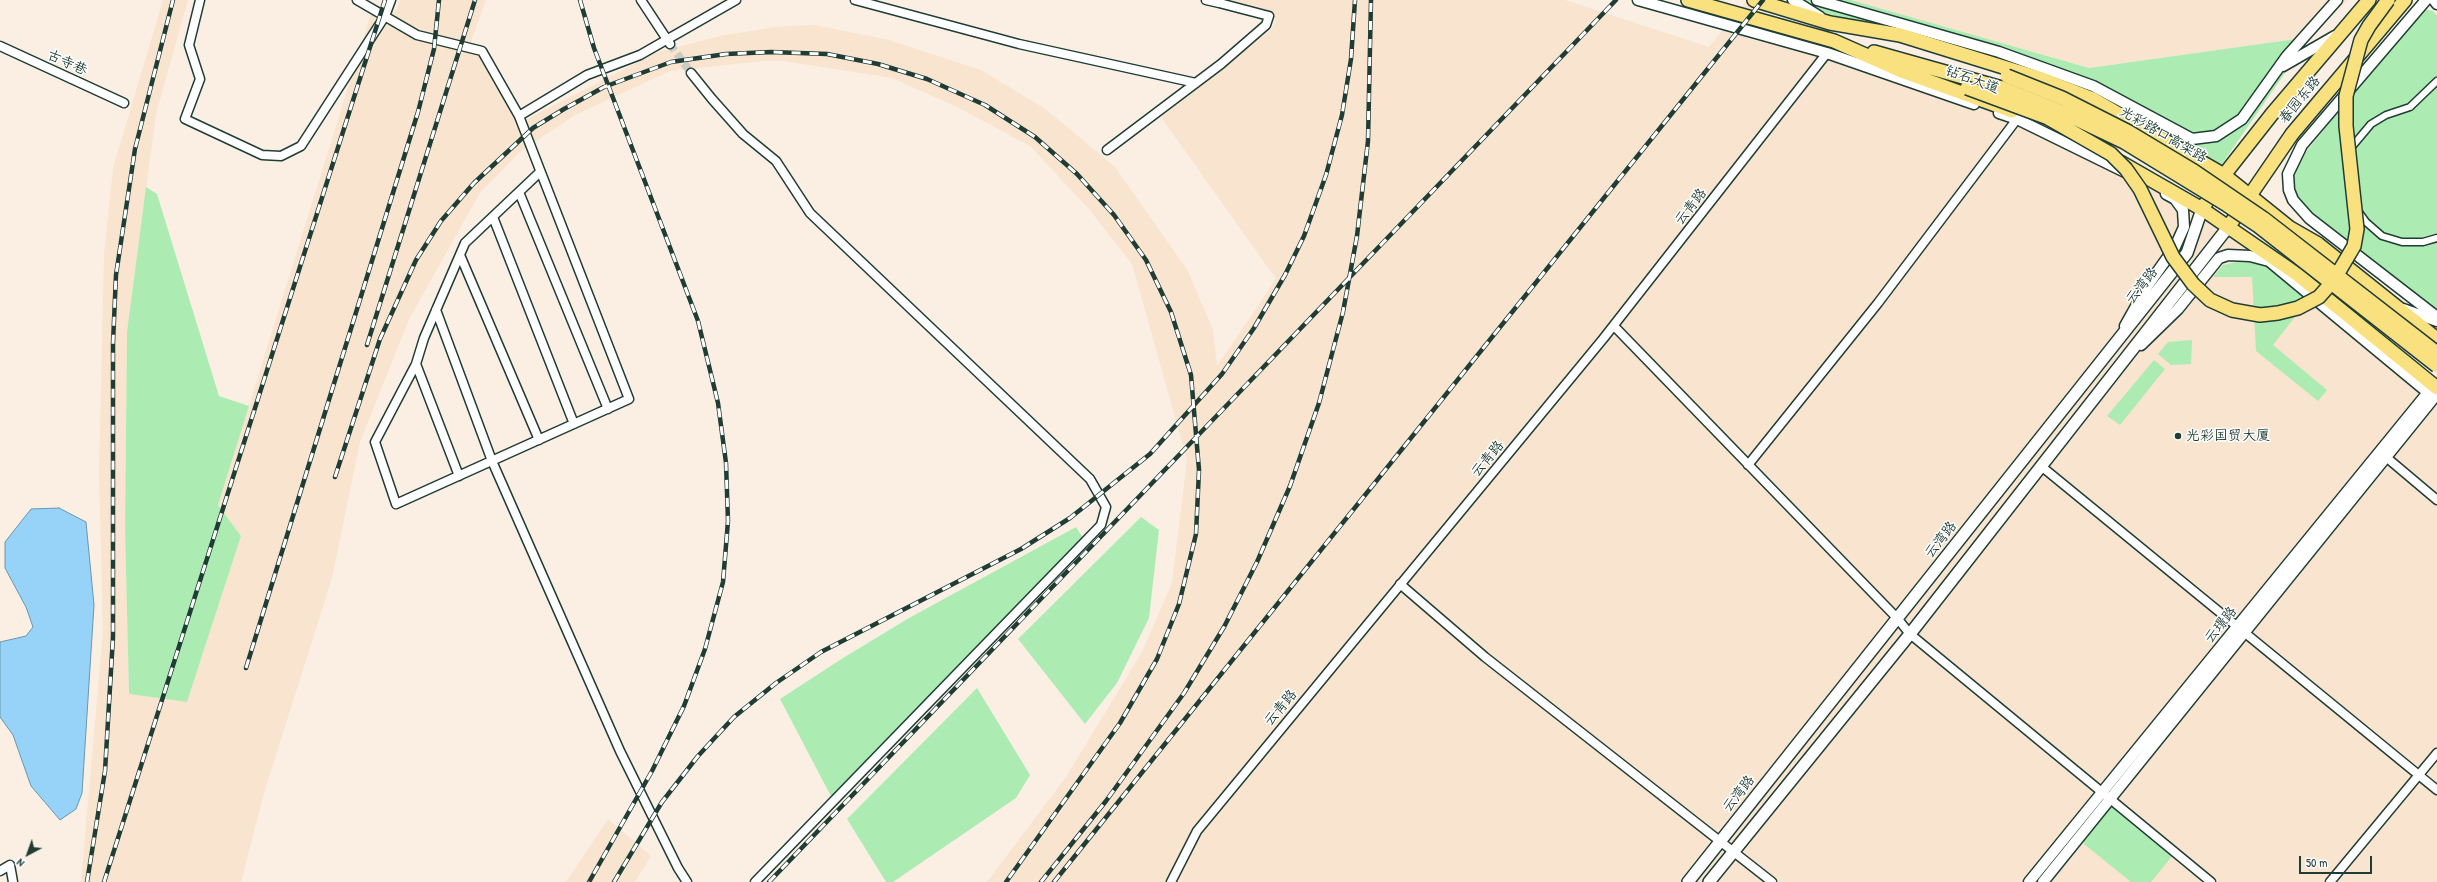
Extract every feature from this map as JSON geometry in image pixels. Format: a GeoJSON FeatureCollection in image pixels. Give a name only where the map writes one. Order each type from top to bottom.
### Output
{"type":"FeatureCollection","features":[{"type":"Feature","properties":{"kind":"main road","name":"钻石大道"},"geometry":{"type":"LineString","coordinates":[[1688,0],[1834,41],[1904,72],[2040,121],[2077,137],[2202,209],[2298,275],[2434,393]]}},
{"type":"Feature","properties":{"kind":"main road","name":"钻石大道"},"geometry":{"type":"LineString","coordinates":[[1754,0],[1830,23],[1900,35],[2042,79],[2093,99],[2224,175],[2251,195],[2290,228],[2318,244],[2437,339]]}},
{"type":"Feature","properties":{"kind":"main road","name":"春园东路"},"geometry":{"type":"LineString","coordinates":[[2202,209],[2224,175],[2337,35],[2369,0]]}},
{"type":"Feature","properties":{"kind":"main road"},"geometry":{"type":"LineString","coordinates":[[1886,55],[1967,88],[2048,118],[2111,154],[2126,170],[2140,189],[2173,257],[2193,284],[2210,300],[2232,310],[2260,315],[2278,313],[2298,308],[2319,297],[2334,280],[2354,246],[2357,229],[2346,126],[2346,96],[2361,40],[2369,26],[2388,0]]}},
{"type":"Feature","properties":{"kind":"main road","name":"春园东路"},"geometry":{"type":"LineString","coordinates":[[2228,226],[2292,134],[2405,0]]}},
{"type":"Feature","properties":{"kind":"main road","name":"光彩路口高架路"},"geometry":{"type":"LineString","coordinates":[[1830,23],[2082,108],[2129,132],[2194,171],[2263,218],[2437,353]]}},
{"type":"Feature","properties":{"kind":"main road","name":"光彩路口高架路"},"geometry":{"type":"LineString","coordinates":[[1834,41],[1886,55],[2004,82],[2057,110],[2124,142],[2257,225],[2437,366]]}},
{"type":"Feature","properties":{"kind":"main road","name":"云湾路"},"geometry":{"type":"LineString","coordinates":[[1688,882],[2110,352],[2187,253],[2202,209]]}},
{"type":"Feature","properties":{"kind":"main road"},"geometry":{"type":"LineString","coordinates":[[1709,882],[1910,634],[2228,226]]}},
{"type":"Feature","properties":{"kind":"street"},"geometry":{"type":"LineString","coordinates":[[200,0],[189,45],[200,79],[185,119],[262,155],[281,156],[301,146],[385,16],[391,0]]}},
{"type":"Feature","properties":{"kind":"street"},"geometry":{"type":"LineString","coordinates":[[357,0],[418,35],[482,51],[519,116],[629,399],[396,504],[375,442],[416,364],[436,310],[465,243],[540,172]]}},
{"type":"Feature","properties":{"kind":"street"},"geometry":{"type":"LineString","coordinates":[[641,0],[669,42]]}},
{"type":"Feature","properties":{"kind":"street"},"geometry":{"type":"LineString","coordinates":[[519,116],[587,76],[669,42],[736,0]]}},
{"type":"Feature","properties":{"kind":"street"},"geometry":{"type":"LineString","coordinates":[[855,0],[1019,44],[1196,83]]}},
{"type":"Feature","properties":{"kind":"street"},"geometry":{"type":"LineString","coordinates":[[1107,150],[1196,83],[1266,26],[1269,16],[1219,1],[1206,0]]}},
{"type":"Feature","properties":{"kind":"street"},"geometry":{"type":"LineString","coordinates":[[1638,0],[1827,53],[2017,119],[2103,160],[2175,199],[2183,210],[2184,227],[2175,247],[2148,285],[2110,352]]}},
{"type":"Feature","properties":{"kind":"street"},"geometry":{"type":"LineString","coordinates":[[1793,0],[1830,23]]}},
{"type":"Feature","properties":{"kind":"street"},"geometry":{"type":"LineString","coordinates":[[1817,0],[1999,52],[2093,86],[2192,139],[2216,136],[2242,119],[2279,68],[2337,0]]}},
{"type":"Feature","properties":{"kind":"street"},"geometry":{"type":"LineString","coordinates":[[2333,256],[2309,218],[2293,200],[2289,190],[2288,174],[2302,145],[2426,0]]}},
{"type":"Feature","properties":{"kind":"street"},"geometry":{"type":"LineString","coordinates":[[2434,0],[2437,4]]}},
{"type":"Feature","properties":{"kind":"street"},"geometry":{"type":"LineString","coordinates":[[2279,68],[2337,35]]}},
{"type":"Feature","properties":{"kind":"street"},"geometry":{"type":"LineString","coordinates":[[1768,36],[1834,41]]}},
{"type":"Feature","properties":{"kind":"street","name":"古寺巷"},"geometry":{"type":"LineString","coordinates":[[0,46],[124,103]]}},
{"type":"Feature","properties":{"kind":"street","name":"云青路"},"geometry":{"type":"LineString","coordinates":[[1171,882],[1197,831],[1614,326],[1827,53]]}},
{"type":"Feature","properties":{"kind":"street"},"geometry":{"type":"LineString","coordinates":[[691,73],[712,100],[743,134],[776,161],[810,213],[1090,479],[1106,507],[1101,525],[755,882]]}},
{"type":"Feature","properties":{"kind":"street"},"geometry":{"type":"LineString","coordinates":[[2348,152],[2353,143],[2371,124],[2386,115],[2410,107],[2437,82]]}},
{"type":"Feature","properties":{"kind":"street"},"geometry":{"type":"LineString","coordinates":[[2093,99],[2140,111]]}},
{"type":"Feature","properties":{"kind":"street"},"geometry":{"type":"LineString","coordinates":[[1748,465],[1878,303],[2017,119]]}},
{"type":"Feature","properties":{"kind":"street"},"geometry":{"type":"LineString","coordinates":[[2040,121],[2103,160]]}},
{"type":"Feature","properties":{"kind":"street"},"geometry":{"type":"LineString","coordinates":[[519,192],[608,409]]}},
{"type":"Feature","properties":{"kind":"street"},"geometry":{"type":"LineString","coordinates":[[2355,206],[2366,222],[2382,236],[2402,242],[2423,242],[2437,238]]}},
{"type":"Feature","properties":{"kind":"street"},"geometry":{"type":"LineString","coordinates":[[493,217],[574,424]]}},
{"type":"Feature","properties":{"kind":"street"},"geometry":{"type":"LineString","coordinates":[[2309,218],[2437,317]]}},
{"type":"Feature","properties":{"kind":"street"},"geometry":{"type":"LineString","coordinates":[[2122,363],[2178,308],[2219,258],[2228,254],[2250,256],[2269,261],[2434,393]]}},
{"type":"Feature","properties":{"kind":"street"},"geometry":{"type":"LineString","coordinates":[[460,255],[539,440]]}},
{"type":"Feature","properties":{"kind":"street"},"geometry":{"type":"LineString","coordinates":[[2397,307],[2437,321]]}},
{"type":"Feature","properties":{"kind":"street"},"geometry":{"type":"LineString","coordinates":[[436,310],[492,461],[620,751],[678,868],[687,882]]}},
{"type":"Feature","properties":{"kind":"street"},"geometry":{"type":"LineString","coordinates":[[1614,326],[1897,618],[1910,634],[2211,882]]}},
{"type":"Feature","properties":{"kind":"street"},"geometry":{"type":"LineString","coordinates":[[416,364],[459,476]]}},
{"type":"Feature","properties":{"kind":"street","name":"云璟路"},"geometry":{"type":"LineString","coordinates":[[2241,630],[2386,457],[2434,393]]}},
{"type":"Feature","properties":{"kind":"street","name":"云璟路"},"geometry":{"type":"LineString","coordinates":[[2029,882],[2106,796],[2434,393]]}},
{"type":"Feature","properties":{"kind":"street"},"geometry":{"type":"LineString","coordinates":[[2386,457],[2437,500]]}},
{"type":"Feature","properties":{"kind":"street"},"geometry":{"type":"LineString","coordinates":[[2041,466],[2437,790]]}},
{"type":"Feature","properties":{"kind":"street"},"geometry":{"type":"LineString","coordinates":[[1400,584],[1485,656],[1772,882]]}},
{"type":"Feature","properties":{"kind":"street"},"geometry":{"type":"LineString","coordinates":[[2330,882],[2437,753]]}},
{"type":"Feature","properties":{"kind":"street","name":"云璟路"},"geometry":{"type":"LineString","coordinates":[[2043,882],[2106,796]]}},
{"type":"Feature","properties":{"kind":"street"},"geometry":{"type":"LineString","coordinates":[[0,871],[10,865],[13,882]]}},
{"type":"Feature","properties":{"kind":"shaded area"},"geometry":{"type":"Polygon","coordinates":[[[163,0],[188,0],[156,114],[127,332],[125,529],[129,694],[187,702],[241,536],[218,505],[374,4],[396,11],[400,0],[486,0],[469,47],[482,51],[521,122],[658,52],[720,36],[776,27],[814,25],[889,40],[981,70],[1047,110],[1115,167],[1188,271],[1213,330],[1217,366],[1276,279],[1161,117],[1271,30],[1276,18],[1210,0],[1565,0],[1709,47],[1747,0],[1776,0],[1745,38],[1824,57],[1834,41],[2077,137],[2202,209],[2437,388],[2437,882],[987,882],[1066,777],[1142,652],[1172,583],[1187,460],[1132,264],[1089,209],[1030,146],[957,107],[892,78],[783,61],[763,61],[670,71],[575,115],[521,151],[480,193],[409,319],[360,442],[332,578],[264,793],[241,882],[81,882],[103,631],[99,473],[104,255],[113,168],[163,0]]]}},
{"type":"Feature","properties":{"kind":"shaded area"},"geometry":{"type":"Polygon","coordinates":[[[1851,0],[2348,0],[2310,37],[2089,68],[1851,0]]]}},
{"type":"Feature","properties":{"kind":"shaded area"},"geometry":{"type":"Polygon","coordinates":[[[608,819],[651,856],[635,882],[566,882],[608,819]]]}},
{"type":"Feature","properties":{"kind":"green space"},"geometry":{"type":"Polygon","coordinates":[[[1793,0],[1851,0],[2089,68],[2310,37],[2222,164],[2110,100],[1961,48],[1790,4],[1793,0]]]}},
{"type":"Feature","properties":{"kind":"green space"},"geometry":{"type":"Polygon","coordinates":[[[2424,9],[2433,11],[2437,15],[2437,310],[2305,210],[2295,199],[2291,176],[2296,164],[2420,11],[2424,9]]]}},
{"type":"Feature","properties":{"kind":"green space"},"geometry":{"type":"Polygon","coordinates":[[[146,187],[157,194],[219,396],[249,406],[218,505],[241,536],[187,702],[129,694],[125,529],[127,332],[146,187]]]}},
{"type":"Feature","properties":{"kind":"green space"},"geometry":{"type":"Polygon","coordinates":[[[2246,260],[2267,264],[2309,299],[2273,345],[2327,390],[2318,401],[2256,351],[2252,277],[2213,277],[2223,265],[2246,260]]]}},
{"type":"Feature","properties":{"kind":"green space"},"geometry":{"type":"Polygon","coordinates":[[[2192,340],[2191,364],[2171,365],[2158,354],[2168,342],[2192,340]]]}},
{"type":"Feature","properties":{"kind":"green space"},"geometry":{"type":"Polygon","coordinates":[[[2154,360],[2165,369],[2120,425],[2107,416],[2154,360]]]}},
{"type":"Feature","properties":{"kind":"green space"},"geometry":{"type":"Polygon","coordinates":[[[1141,517],[1159,530],[1149,618],[1117,683],[1085,724],[1018,639],[1141,517]]]}},
{"type":"Feature","properties":{"kind":"green space"},"geometry":{"type":"Polygon","coordinates":[[[1076,527],[1085,541],[834,802],[780,699],[843,658],[909,618],[1076,527]]]}},
{"type":"Feature","properties":{"kind":"green space"},"geometry":{"type":"Polygon","coordinates":[[[977,688],[1030,775],[1016,798],[893,882],[886,882],[847,819],[977,688]]]}},
{"type":"Feature","properties":{"kind":"green space"},"geometry":{"type":"Polygon","coordinates":[[[2110,804],[2173,855],[2151,882],[2131,882],[2084,844],[2083,837],[2110,804]]]}},
{"type":"Feature","properties":{"kind":"water"},"geometry":{"type":"Polygon","coordinates":[[[59,508],[86,522],[94,605],[82,793],[76,809],[60,820],[31,786],[13,735],[0,717],[0,642],[26,636],[33,627],[26,607],[5,568],[5,542],[31,509],[59,508]]]}},
{"type":"Feature","properties":{"kind":"tunnel"},"geometry":{"type":"LineString","coordinates":[[670,44],[691,73]]}},
{"type":"Feature","properties":{"kind":"railway"},"geometry":{"type":"LineString","coordinates":[[87,882],[105,771],[113,637],[113,343],[116,275],[135,149],[173,0]]}},
{"type":"Feature","properties":{"kind":"railway"},"geometry":{"type":"LineString","coordinates":[[104,882],[385,0]]}},
{"type":"Feature","properties":{"kind":"railway"},"geometry":{"type":"LineString","coordinates":[[246,668],[418,112],[434,49],[439,0]]}},
{"type":"Feature","properties":{"kind":"railway"},"geometry":{"type":"LineString","coordinates":[[367,345],[475,0]]}},
{"type":"Feature","properties":{"kind":"railway"},"geometry":{"type":"LineString","coordinates":[[580,0],[594,48],[698,321],[718,403],[726,463],[728,521],[723,582],[705,649],[684,706],[652,771],[589,882]]}},
{"type":"Feature","properties":{"kind":"railway"},"geometry":{"type":"LineString","coordinates":[[614,882],[662,802],[698,756],[734,717],[776,683],[821,652],[1021,549],[1070,518],[1150,454],[1222,374],[1254,328],[1285,275],[1304,236],[1326,175],[1342,115],[1351,59],[1355,0]]}},
{"type":"Feature","properties":{"kind":"railway"},"geometry":{"type":"LineString","coordinates":[[1041,882],[1106,801],[1184,693],[1224,627],[1257,562],[1290,486],[1319,403],[1343,312],[1357,236],[1368,141],[1371,0]]}},
{"type":"Feature","properties":{"kind":"railway"},"geometry":{"type":"LineString","coordinates":[[769,882],[1616,0]]}},
{"type":"Feature","properties":{"kind":"railway"},"geometry":{"type":"LineString","coordinates":[[1054,882],[1763,0]]}},
{"type":"Feature","properties":{"kind":"railway"},"geometry":{"type":"LineString","coordinates":[[335,477],[380,339],[416,260],[441,221],[474,183],[533,128],[564,109],[604,87],[671,62],[726,54],[771,52],[827,54],[878,64],[927,79],[985,105],[1035,137],[1077,174],[1114,215],[1146,260],[1171,312],[1191,375],[1199,470],[1196,534],[1179,604],[1157,659],[1120,723],[1006,882]]}},
{"type":"Feature","properties":{"kind":"place","name":"光彩国贸大厦"},"geometry":{"type":"Point","coordinates":[2178,436]}}]}
